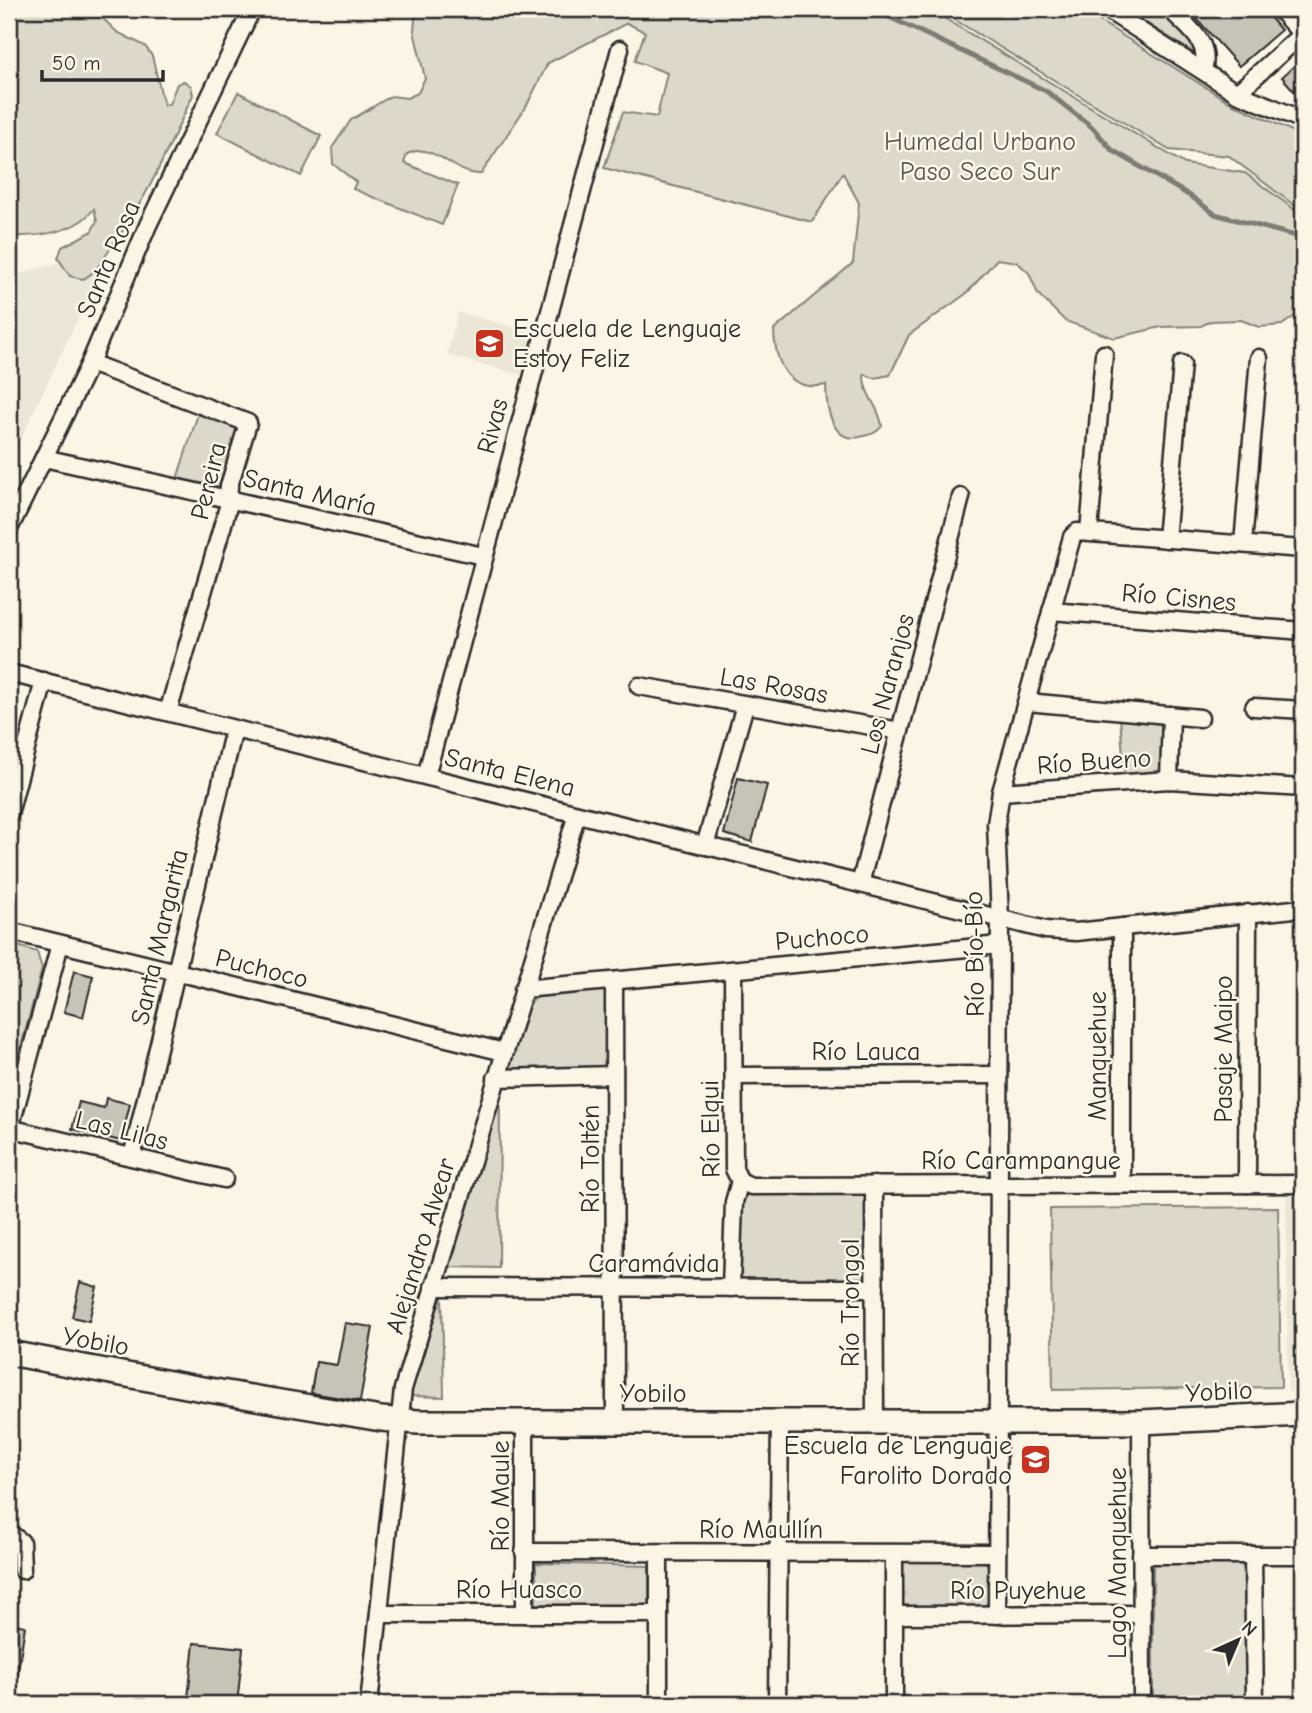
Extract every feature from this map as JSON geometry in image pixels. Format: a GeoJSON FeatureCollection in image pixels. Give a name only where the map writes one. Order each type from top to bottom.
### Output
{"type":"FeatureCollection","features":[{"type":"Feature","properties":{"kind":"main road","name":"Yobilo"},"geometry":{"type":"LineString","coordinates":[[9,1353],[197,1388],[400,1421],[1141,1422],[1303,1414]]}},
{"type":"Feature","properties":{"kind":"street","name":"Santa Rosa"},"geometry":{"type":"LineString","coordinates":[[9,528],[90,363],[148,225],[252,9]]}},
{"type":"Feature","properties":{"kind":"street"},"geometry":{"type":"LineString","coordinates":[[1107,9],[1237,93],[1303,120]]}},
{"type":"Feature","properties":{"kind":"street"},"geometry":{"type":"LineString","coordinates":[[1170,9],[1204,47],[1206,58],[1203,71]]}},
{"type":"Feature","properties":{"kind":"street"},"geometry":{"type":"LineString","coordinates":[[1237,93],[1303,34],[1279,9]]}},
{"type":"Feature","properties":{"kind":"street","name":"Rivas"},"geometry":{"type":"LineString","coordinates":[[426,776],[620,49]]}},
{"type":"Feature","properties":{"kind":"street"},"geometry":{"type":"LineString","coordinates":[[1104,354],[1089,532],[1303,549]]}},
{"type":"Feature","properties":{"kind":"street"},"geometry":{"type":"LineString","coordinates":[[1243,544],[1259,358]]}},
{"type":"Feature","properties":{"kind":"street","name":"Pereira"},"geometry":{"type":"LineString","coordinates":[[90,363],[248,423],[229,486],[229,499],[167,712]]}},
{"type":"Feature","properties":{"kind":"street"},"geometry":{"type":"LineString","coordinates":[[1167,538],[1182,364]]}},
{"type":"Feature","properties":{"kind":"street","name":"Santa María"},"geometry":{"type":"LineString","coordinates":[[44,458],[483,556]]}},
{"type":"Feature","properties":{"kind":"street","name":"Los Naranjos"},"geometry":{"type":"LineString","coordinates":[[860,884],[961,497]]}},
{"type":"Feature","properties":{"kind":"street","name":"Río Bío-Bío"},"geometry":{"type":"LineString","coordinates":[[997,1615],[1000,919],[996,824],[1000,792],[1072,537],[1077,532],[1089,532]]}},
{"type":"Feature","properties":{"kind":"street","name":"Río Cisnes"},"geometry":{"type":"LineString","coordinates":[[1051,611],[1303,631]]}},
{"type":"Feature","properties":{"kind":"street","name":"Santa Elena"},"geometry":{"type":"LineString","coordinates":[[9,673],[1000,919]]}},
{"type":"Feature","properties":{"kind":"street"},"geometry":{"type":"LineString","coordinates":[[9,814],[44,681]]}},
{"type":"Feature","properties":{"kind":"street","name":"Las Rosas"},"geometry":{"type":"LineString","coordinates":[[639,686],[900,732]]}},
{"type":"Feature","properties":{"kind":"street"},"geometry":{"type":"LineString","coordinates":[[1027,702],[1200,718]]}},
{"type":"Feature","properties":{"kind":"street"},"geometry":{"type":"LineString","coordinates":[[705,846],[745,705]]}},
{"type":"Feature","properties":{"kind":"street"},"geometry":{"type":"LineString","coordinates":[[1254,707],[1303,710]]}},
{"type":"Feature","properties":{"kind":"street"},"geometry":{"type":"LineString","coordinates":[[1170,780],[1171,715]]}},
{"type":"Feature","properties":{"kind":"street","name":"Santa Margarita"},"geometry":{"type":"LineString","coordinates":[[132,1157],[234,729]]}},
{"type":"Feature","properties":{"kind":"street","name":"Río Bueno"},"geometry":{"type":"LineString","coordinates":[[1000,792],[1170,780],[1303,788]]}},
{"type":"Feature","properties":{"kind":"street","name":"Alejandro Alvear"},"geometry":{"type":"LineString","coordinates":[[369,1704],[403,1389],[577,814]]}},
{"type":"Feature","properties":{"kind":"street"},"geometry":{"type":"LineString","coordinates":[[1000,919],[1061,932],[1303,908]]}},
{"type":"Feature","properties":{"kind":"street","name":"Pasaje Maipo"},"geometry":{"type":"LineString","coordinates":[[1247,1184],[1248,913]]}},
{"type":"Feature","properties":{"kind":"street","name":"Manquehue"},"geometry":{"type":"LineString","coordinates":[[1122,927],[1122,1184]]}},
{"type":"Feature","properties":{"kind":"street","name":"Puchoco"},"geometry":{"type":"LineString","coordinates":[[9,932],[504,1052]]}},
{"type":"Feature","properties":{"kind":"street"},"geometry":{"type":"LineString","coordinates":[[9,1128],[60,944]]}},
{"type":"Feature","properties":{"kind":"street","name":"Puchoco"},"geometry":{"type":"LineString","coordinates":[[523,989],[1000,945]]}},
{"type":"Feature","properties":{"kind":"street","name":"Río Elqui"},"geometry":{"type":"LineString","coordinates":[[731,1288],[734,1193],[740,1181],[734,1169],[733,970]]}},
{"type":"Feature","properties":{"kind":"street","name":"Río Toltén"},"geometry":{"type":"LineString","coordinates":[[614,981],[615,1421]]}},
{"type":"Feature","properties":{"kind":"street"},"geometry":{"type":"LineString","coordinates":[[496,1078],[614,1075]]}},
{"type":"Feature","properties":{"kind":"street","name":"Río Lauca"},"geometry":{"type":"LineString","coordinates":[[734,1076],[999,1075]]}},
{"type":"Feature","properties":{"kind":"street","name":"Las Lilas"},"geometry":{"type":"LineString","coordinates":[[9,1128],[224,1180]]}},
{"type":"Feature","properties":{"kind":"street","name":"Río Carampangue"},"geometry":{"type":"LineString","coordinates":[[740,1181],[751,1186],[1303,1184]]}},
{"type":"Feature","properties":{"kind":"street","name":"Río Trongol"},"geometry":{"type":"LineString","coordinates":[[874,1185],[875,1421]]}},
{"type":"Feature","properties":{"kind":"street","name":"Caramávida"},"geometry":{"type":"LineString","coordinates":[[433,1287],[875,1288]]}},
{"type":"Feature","properties":{"kind":"street"},"geometry":{"type":"LineString","coordinates":[[777,1704],[780,1420]]}},
{"type":"Feature","properties":{"kind":"street","name":"Río Maule"},"geometry":{"type":"LineString","coordinates":[[524,1614],[525,1421]]}},
{"type":"Feature","properties":{"kind":"street","name":"Lago Manquehue"},"geometry":{"type":"LineString","coordinates":[[1141,1422],[1142,1704]]}},
{"type":"Feature","properties":{"kind":"street"},"geometry":{"type":"LineString","coordinates":[[9,1533],[21,1542],[22,1570]]}},
{"type":"Feature","properties":{"kind":"street","name":"Río Maullín"},"geometry":{"type":"LineString","coordinates":[[524,1552],[997,1553]]}},
{"type":"Feature","properties":{"kind":"street"},"geometry":{"type":"LineString","coordinates":[[659,1553],[659,1704]]}},
{"type":"Feature","properties":{"kind":"street"},"geometry":{"type":"LineString","coordinates":[[894,1554],[894,1704]]}},
{"type":"Feature","properties":{"kind":"street"},"geometry":{"type":"LineString","coordinates":[[1141,1555],[1303,1555]]}},
{"type":"Feature","properties":{"kind":"street"},"geometry":{"type":"LineString","coordinates":[[1253,1555],[1255,1704]]}},
{"type":"Feature","properties":{"kind":"street","name":"Río Huasco"},"geometry":{"type":"LineString","coordinates":[[379,1614],[659,1614]]}},
{"type":"Feature","properties":{"kind":"street","name":"Río Puyehue"},"geometry":{"type":"LineString","coordinates":[[894,1615],[1142,1614]]}},
{"type":"Feature","properties":{"kind":"shaded area"},"geometry":{"type":"Polygon","coordinates":[[[88,254],[108,255],[9,464],[9,277],[88,254]]]}},
{"type":"Feature","properties":{"kind":"shaded area","name":"Escuela de Lenguaje Estoy Feliz"},"geometry":{"type":"Polygon","coordinates":[[[458,312],[533,332],[521,375],[447,355],[458,312]]]}},
{"type":"Feature","properties":{"kind":"shaded area"},"geometry":{"type":"Polygon","coordinates":[[[1286,1196],[1303,1196],[1303,1390],[1288,1391],[1286,1196]]]}},
{"type":"Feature","properties":{"kind":"green space"},"geometry":{"type":"Polygon","coordinates":[[[9,9],[93,9],[117,32],[145,46],[152,56],[164,105],[169,104],[177,84],[184,81],[191,86],[193,95],[148,189],[101,263],[83,279],[70,276],[58,258],[62,247],[91,232],[97,221],[94,209],[77,223],[56,232],[9,236],[9,9]]]}},
{"type":"Feature","properties":{"kind":"green space","name":"Humedal Urbano Paso Seco Sur"},"geometry":{"type":"Polygon","coordinates":[[[416,9],[929,9],[1185,164],[1245,173],[1303,216],[1303,317],[1296,315],[1282,325],[1259,327],[1241,320],[1211,321],[1201,326],[1161,327],[1114,338],[1065,321],[1038,294],[1029,273],[1017,262],[997,259],[967,293],[909,335],[890,375],[874,378],[864,374],[866,388],[882,426],[867,435],[853,438],[845,436],[833,423],[827,405],[826,385],[802,384],[786,373],[777,354],[774,330],[853,263],[859,203],[843,173],[812,222],[604,168],[623,112],[657,117],[667,73],[635,61],[645,32],[627,23],[548,63],[527,105],[481,174],[462,170],[427,152],[407,154],[404,163],[458,185],[442,225],[353,189],[356,182],[333,164],[332,148],[351,120],[391,96],[407,98],[418,93],[425,78],[414,31],[416,9]]]}},
{"type":"Feature","properties":{"kind":"green space"},"geometry":{"type":"Polygon","coordinates":[[[937,9],[1080,9],[1231,103],[1303,136],[1303,212],[1229,156],[1169,150],[937,9]]]}},
{"type":"Feature","properties":{"kind":"green space"},"geometry":{"type":"Polygon","coordinates":[[[1124,9],[1164,9],[1201,49],[1196,54],[1124,9]]]}},
{"type":"Feature","properties":{"kind":"green space"},"geometry":{"type":"Polygon","coordinates":[[[238,92],[321,136],[301,176],[217,133],[238,92]]]}},
{"type":"Feature","properties":{"kind":"green space"},"geometry":{"type":"Polygon","coordinates":[[[198,414],[237,425],[238,432],[223,484],[217,487],[177,479],[198,414]]]}},
{"type":"Feature","properties":{"kind":"green space"},"geometry":{"type":"Polygon","coordinates":[[[1120,718],[1163,718],[1163,777],[1125,781],[1120,718]]]}},
{"type":"Feature","properties":{"kind":"green space"},"geometry":{"type":"Polygon","coordinates":[[[9,943],[37,952],[42,969],[9,1091],[9,943]]]}},
{"type":"Feature","properties":{"kind":"green space"},"geometry":{"type":"Polygon","coordinates":[[[607,990],[605,1068],[508,1070],[527,1004],[538,997],[607,990]]]}},
{"type":"Feature","properties":{"kind":"green space"},"geometry":{"type":"Polygon","coordinates":[[[500,1096],[499,1268],[447,1267],[500,1096]]]}},
{"type":"Feature","properties":{"kind":"green space"},"geometry":{"type":"Polygon","coordinates":[[[867,1194],[869,1284],[737,1283],[738,1195],[867,1194]]]}},
{"type":"Feature","properties":{"kind":"green space"},"geometry":{"type":"Polygon","coordinates":[[[1278,1207],[1281,1387],[1053,1390],[1050,1209],[1278,1207]]]}},
{"type":"Feature","properties":{"kind":"green space"},"geometry":{"type":"Polygon","coordinates":[[[442,1295],[444,1397],[410,1396],[442,1295]]]}},
{"type":"Feature","properties":{"kind":"green space"},"geometry":{"type":"Polygon","coordinates":[[[982,1559],[990,1567],[989,1601],[983,1608],[907,1610],[900,1603],[900,1565],[906,1560],[982,1559]]]}},
{"type":"Feature","properties":{"kind":"green space"},"geometry":{"type":"Polygon","coordinates":[[[1158,1560],[1240,1563],[1247,1572],[1247,1704],[1153,1704],[1153,1565],[1158,1560]]]}},
{"type":"Feature","properties":{"kind":"green space"},"geometry":{"type":"Polygon","coordinates":[[[536,1563],[649,1566],[649,1607],[536,1604],[536,1563]]]}},
{"type":"Feature","properties":{"kind":"building"},"geometry":{"type":"Polygon","coordinates":[[[1188,9],[1263,9],[1281,30],[1239,66],[1188,9]]]}},
{"type":"Feature","properties":{"kind":"building"},"geometry":{"type":"Polygon","coordinates":[[[1295,65],[1303,75],[1303,83],[1294,91],[1282,77],[1295,65]]]}},
{"type":"Feature","properties":{"kind":"building"},"geometry":{"type":"Polygon","coordinates":[[[738,778],[767,785],[752,842],[724,834],[738,778]]]}},
{"type":"Feature","properties":{"kind":"building"},"geometry":{"type":"Polygon","coordinates":[[[74,971],[93,976],[83,1017],[64,1012],[74,971]]]}},
{"type":"Feature","properties":{"kind":"building"},"geometry":{"type":"Polygon","coordinates":[[[106,1098],[130,1104],[121,1141],[72,1129],[79,1102],[104,1108],[106,1098]]]}},
{"type":"Feature","properties":{"kind":"building"},"geometry":{"type":"Polygon","coordinates":[[[80,1282],[97,1287],[89,1321],[72,1317],[80,1282]]]}},
{"type":"Feature","properties":{"kind":"building"},"geometry":{"type":"Polygon","coordinates":[[[345,1323],[373,1327],[360,1401],[311,1393],[316,1362],[337,1365],[345,1323]]]}},
{"type":"Feature","properties":{"kind":"building"},"geometry":{"type":"Polygon","coordinates":[[[9,1623],[25,1626],[16,1684],[9,1683],[9,1623]]]}},
{"type":"Feature","properties":{"kind":"building"},"geometry":{"type":"Polygon","coordinates":[[[194,1643],[243,1648],[237,1704],[188,1698],[194,1643]]]}},
{"type":"Feature","properties":{"kind":"waterway"},"geometry":{"type":"LineString","coordinates":[[872,9],[1046,91],[1092,127],[1112,150],[1192,197],[1215,214],[1303,238]]}},
{"type":"Feature","properties":{"kind":"place","name":"Escuela de Lenguaje Estoy Feliz"},"geometry":{"type":"Point","coordinates":[490,343]}},
{"type":"Feature","properties":{"kind":"place","name":"Escuela de Lenguaje Farolito Dorado"},"geometry":{"type":"Point","coordinates":[1035,1460]}}]}
